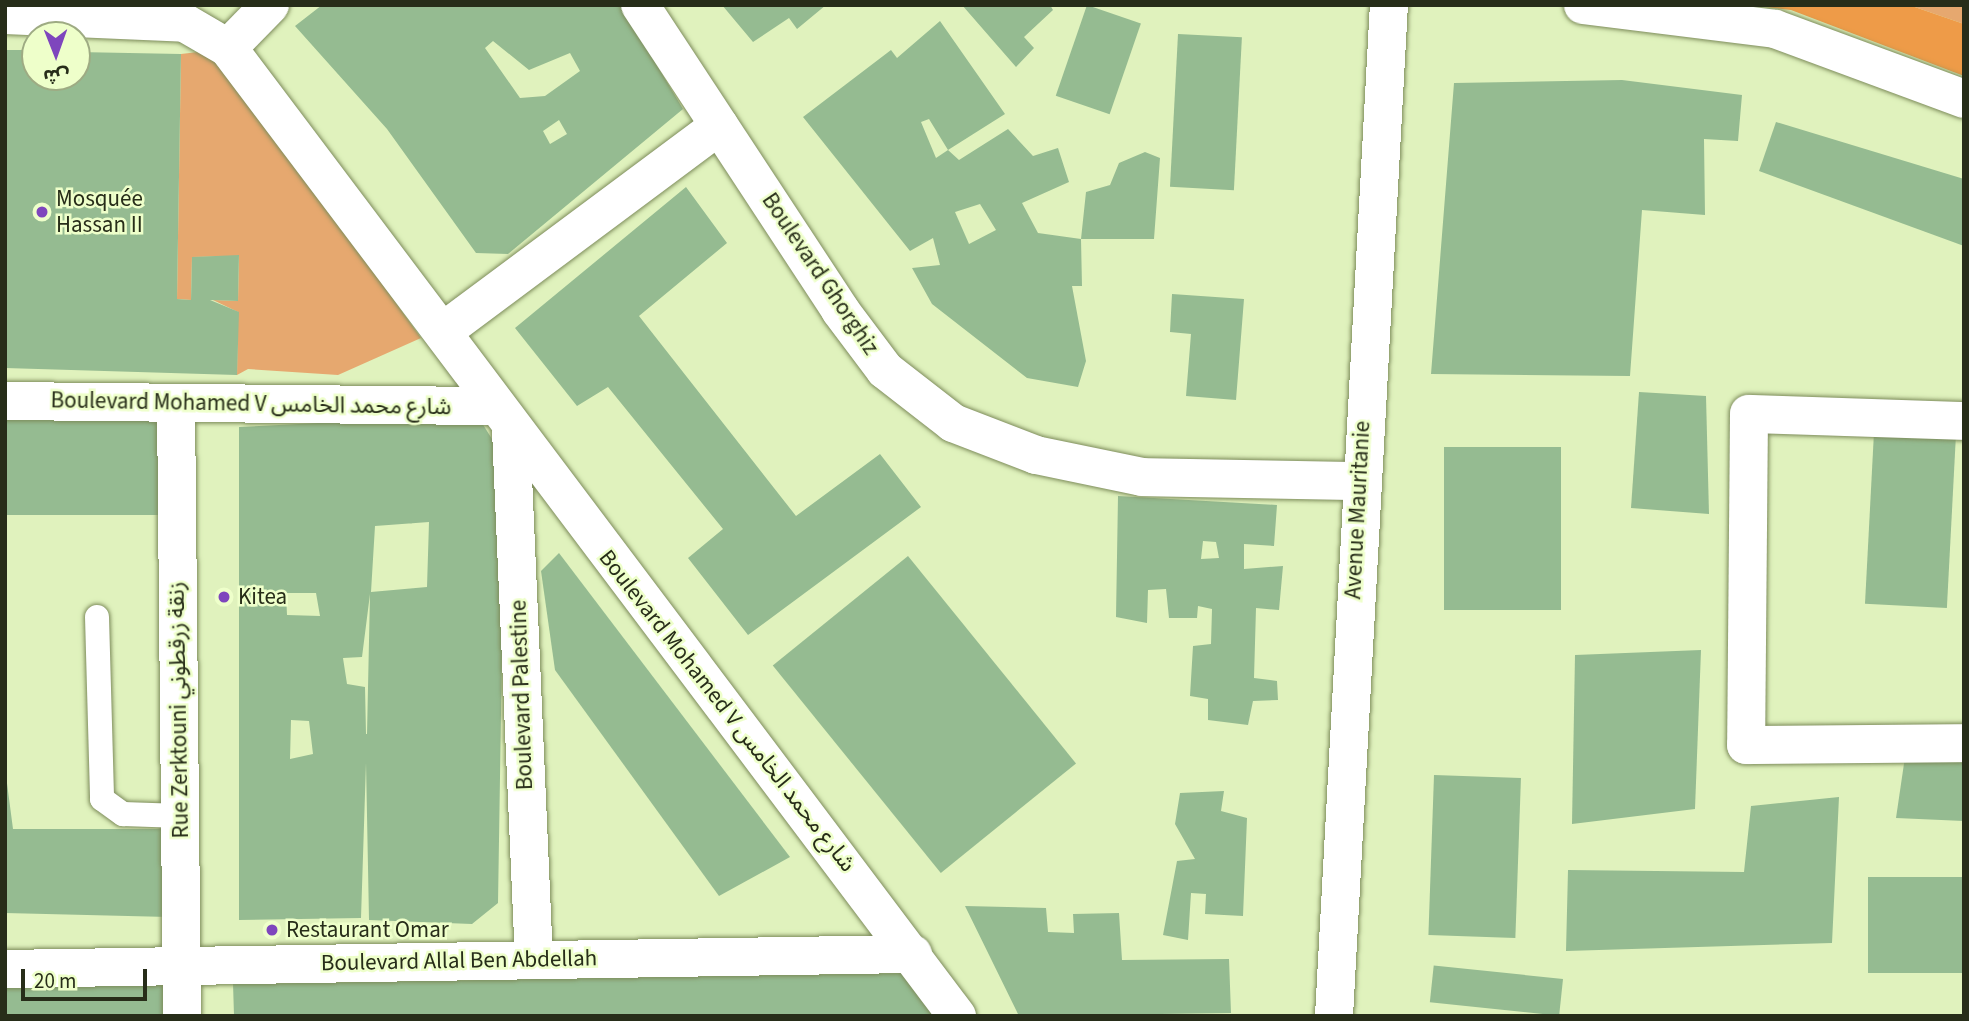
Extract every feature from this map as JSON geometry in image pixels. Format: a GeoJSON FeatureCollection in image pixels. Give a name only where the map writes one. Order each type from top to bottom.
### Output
{"type":"FeatureCollection","features":[{"type":"Feature","properties":{"kind":"street"},"geometry":{"type":"LineString","coordinates":[[5,15],[185,23],[228,48],[270,5]]}},
{"type":"Feature","properties":{"kind":"street","name":"Boulevard Ghorghiz"},"geometry":{"type":"LineString","coordinates":[[640,5],[719,126],[886,370],[953,423],[1036,455],[1142,477],[1359,481]]}},
{"type":"Feature","properties":{"kind":"street","name":"Avenue Mauritanie"},"geometry":{"type":"LineString","coordinates":[[1334,1016],[1359,481],[1389,5]]}},
{"type":"Feature","properties":{"kind":"street"},"geometry":{"type":"LineString","coordinates":[[1583,5],[1775,29],[1964,99]]}},
{"type":"Feature","properties":{"kind":"street","name":"Boulevard Mohamed V شارع محمد الخامس"},"geometry":{"type":"LineString","coordinates":[[228,48],[444,330],[504,418],[914,954],[957,1016]]}},
{"type":"Feature","properties":{"kind":"street"},"geometry":{"type":"LineString","coordinates":[[444,330],[719,126]]}},
{"type":"Feature","properties":{"kind":"street","name":"Boulevard Mohamed V شارع محمد الخامس"},"geometry":{"type":"LineString","coordinates":[[5,401],[176,404],[504,418]]}},
{"type":"Feature","properties":{"kind":"street","name":"Rue Zerktouni زنقة زرقطوني"},"geometry":{"type":"LineString","coordinates":[[176,404],[182,1016]]}},
{"type":"Feature","properties":{"kind":"street"},"geometry":{"type":"LineString","coordinates":[[1964,421],[1749,414],[1746,745],[1964,743]]}},
{"type":"Feature","properties":{"kind":"street","name":"Boulevard Palestine"},"geometry":{"type":"LineString","coordinates":[[504,418],[534,960]]}},
{"type":"Feature","properties":{"kind":"street","name":"Boulevard Allal Ben Abdellah"},"geometry":{"type":"LineString","coordinates":[[5,969],[914,954]]}},
{"type":"Feature","properties":{"kind":"lane"},"geometry":{"type":"LineString","coordinates":[[97,617],[102,799],[123,814],[181,816]]}},
{"type":"Feature","properties":{"kind":"shaded area"},"geometry":{"type":"Polygon","coordinates":[[[1748,5],[1909,5],[1964,24],[1964,76],[1791,10],[1748,5]]]}},
{"type":"Feature","properties":{"kind":"shaded area"},"geometry":{"type":"Polygon","coordinates":[[[1909,5],[1964,5],[1964,24],[1909,5]]]}},
{"type":"Feature","properties":{"kind":"shaded area"},"geometry":{"type":"Polygon","coordinates":[[[215,50],[421,338],[338,375],[248,369],[237,375],[238,312],[213,300],[238,301],[239,256],[192,257],[191,300],[177,299],[181,54],[215,50]]]}},
{"type":"Feature","properties":{"kind":"building"},"geometry":{"type":"Polygon","coordinates":[[[322,5],[621,5],[683,109],[508,254],[476,253],[387,129],[295,26],[322,5]],[[493,41],[485,48],[520,98],[545,96],[580,71],[570,53],[529,70],[493,41]],[[559,120],[543,131],[550,144],[567,134],[559,120]]]}},
{"type":"Feature","properties":{"kind":"building"},"geometry":{"type":"Polygon","coordinates":[[[722,5],[826,5],[797,29],[789,18],[753,42],[722,5]]]}},
{"type":"Feature","properties":{"kind":"building"},"geometry":{"type":"Polygon","coordinates":[[[962,5],[1050,5],[1053,10],[1024,37],[1034,48],[1016,67],[962,5]]]}},
{"type":"Feature","properties":{"kind":"building"},"geometry":{"type":"Polygon","coordinates":[[[1087,5],[1141,24],[1110,114],[1056,96],[1087,5]]]}},
{"type":"Feature","properties":{"kind":"building"},"geometry":{"type":"Polygon","coordinates":[[[940,21],[1005,114],[948,150],[959,160],[1008,129],[1033,156],[1058,148],[1069,182],[1022,203],[1038,233],[1081,239],[1082,286],[1072,286],[1086,361],[1078,387],[1027,378],[932,304],[912,268],[940,265],[933,238],[910,251],[803,117],[891,50],[897,58],[940,21]],[[929,119],[921,122],[936,158],[948,150],[929,119]],[[980,204],[955,212],[969,244],[996,230],[980,204]]]}},
{"type":"Feature","properties":{"kind":"building"},"geometry":{"type":"Polygon","coordinates":[[[1178,34],[1242,37],[1234,190],[1170,187],[1178,34]]]}},
{"type":"Feature","properties":{"kind":"building"},"geometry":{"type":"Polygon","coordinates":[[[5,50],[21,50],[21,91],[91,91],[91,52],[181,54],[177,299],[191,300],[192,257],[239,255],[238,301],[210,300],[239,312],[237,375],[5,368],[5,50]]]}},
{"type":"Feature","properties":{"kind":"building"},"geometry":{"type":"Polygon","coordinates":[[[1622,80],[1742,95],[1738,141],[1704,139],[1705,215],[1642,210],[1630,376],[1431,374],[1454,83],[1622,80]]]}},
{"type":"Feature","properties":{"kind":"building"},"geometry":{"type":"Polygon","coordinates":[[[1776,122],[1964,179],[1964,246],[1759,171],[1776,122]]]}},
{"type":"Feature","properties":{"kind":"building"},"geometry":{"type":"Polygon","coordinates":[[[1145,152],[1160,158],[1154,239],[1081,239],[1086,192],[1110,185],[1119,163],[1145,152]]]}},
{"type":"Feature","properties":{"kind":"building"},"geometry":{"type":"Polygon","coordinates":[[[686,187],[727,243],[639,316],[796,516],[880,454],[921,507],[748,635],[688,558],[723,529],[608,387],[577,406],[515,328],[686,187]]]}},
{"type":"Feature","properties":{"kind":"building"},"geometry":{"type":"Polygon","coordinates":[[[1172,294],[1244,299],[1236,400],[1186,396],[1191,334],[1170,332],[1172,294]]]}},
{"type":"Feature","properties":{"kind":"building"},"geometry":{"type":"Polygon","coordinates":[[[1639,392],[1706,396],[1709,514],[1631,508],[1639,392]]]}},
{"type":"Feature","properties":{"kind":"building"},"geometry":{"type":"Polygon","coordinates":[[[5,413],[162,413],[162,515],[5,515],[5,413]]]}},
{"type":"Feature","properties":{"kind":"building"},"geometry":{"type":"Polygon","coordinates":[[[477,415],[497,447],[503,588],[498,903],[472,924],[369,920],[366,763],[361,918],[239,920],[239,427],[477,415]],[[429,522],[375,526],[371,592],[427,587],[429,522]],[[286,593],[287,615],[320,616],[316,593],[286,593]],[[370,594],[362,657],[343,658],[347,684],[365,687],[367,734],[370,594]],[[291,720],[290,759],[313,754],[309,721],[291,720]]]}},
{"type":"Feature","properties":{"kind":"building"},"geometry":{"type":"Polygon","coordinates":[[[1874,432],[1956,436],[1947,608],[1865,604],[1874,432]]]}},
{"type":"Feature","properties":{"kind":"building"},"geometry":{"type":"Polygon","coordinates":[[[1444,447],[1561,447],[1561,610],[1444,610],[1444,447]]]}},
{"type":"Feature","properties":{"kind":"building"},"geometry":{"type":"Polygon","coordinates":[[[1118,496],[1277,505],[1274,546],[1244,544],[1244,569],[1283,566],[1279,610],[1256,608],[1254,678],[1277,681],[1278,700],[1253,701],[1248,725],[1208,720],[1208,699],[1190,696],[1193,646],[1211,644],[1212,609],[1198,606],[1197,618],[1169,618],[1166,589],[1148,590],[1147,623],[1116,617],[1118,496]],[[1203,541],[1201,559],[1219,558],[1216,542],[1203,541]]]}},
{"type":"Feature","properties":{"kind":"building"},"geometry":{"type":"Polygon","coordinates":[[[559,553],[790,857],[719,896],[555,670],[541,571],[559,553]]]}},
{"type":"Feature","properties":{"kind":"building"},"geometry":{"type":"Polygon","coordinates":[[[908,556],[1076,763],[941,873],[773,666],[908,556]]]}},
{"type":"Feature","properties":{"kind":"building"},"geometry":{"type":"Polygon","coordinates":[[[1701,650],[1695,809],[1572,824],[1575,655],[1701,650]]]}},
{"type":"Feature","properties":{"kind":"building"},"geometry":{"type":"Polygon","coordinates":[[[1906,750],[1964,752],[1964,821],[1896,818],[1906,750]]]}},
{"type":"Feature","properties":{"kind":"building"},"geometry":{"type":"Polygon","coordinates":[[[5,768],[13,829],[168,829],[169,917],[5,913],[5,768]]]}},
{"type":"Feature","properties":{"kind":"building"},"geometry":{"type":"Polygon","coordinates":[[[1434,775],[1521,778],[1515,938],[1428,935],[1434,775]]]}},
{"type":"Feature","properties":{"kind":"building"},"geometry":{"type":"Polygon","coordinates":[[[1224,791],[1221,811],[1247,818],[1243,916],[1205,914],[1206,894],[1191,893],[1188,940],[1163,935],[1177,861],[1195,859],[1175,824],[1180,793],[1224,791]]]}},
{"type":"Feature","properties":{"kind":"building"},"geometry":{"type":"Polygon","coordinates":[[[1839,797],[1832,943],[1566,951],[1568,870],[1744,872],[1751,806],[1839,797]]]}},
{"type":"Feature","properties":{"kind":"building"},"geometry":{"type":"Polygon","coordinates":[[[1868,877],[1964,877],[1964,973],[1868,973],[1868,877]]]}},
{"type":"Feature","properties":{"kind":"building"},"geometry":{"type":"Polygon","coordinates":[[[965,906],[1046,908],[1048,932],[1074,933],[1073,914],[1119,913],[1122,960],[1229,959],[1231,1013],[1019,1016],[965,906]]]}},
{"type":"Feature","properties":{"kind":"building"},"geometry":{"type":"Polygon","coordinates":[[[1434,965],[1563,979],[1559,1016],[1430,1002],[1434,965]]]}},
{"type":"Feature","properties":{"kind":"building"},"geometry":{"type":"Polygon","coordinates":[[[906,973],[935,1016],[234,1016],[233,984],[906,973]]]}},
{"type":"Feature","properties":{"kind":"building"},"geometry":{"type":"Polygon","coordinates":[[[166,975],[168,1016],[7,1016],[5,983],[166,975]]]}},
{"type":"Feature","properties":{"kind":"place","name":"Mosquée Hassan II"},"geometry":{"type":"Point","coordinates":[42,212]}},
{"type":"Feature","properties":{"kind":"place","name":"Kitea"},"geometry":{"type":"Point","coordinates":[224,597]}},
{"type":"Feature","properties":{"kind":"place","name":"Restaurant Omar"},"geometry":{"type":"Point","coordinates":[272,930]}}]}
